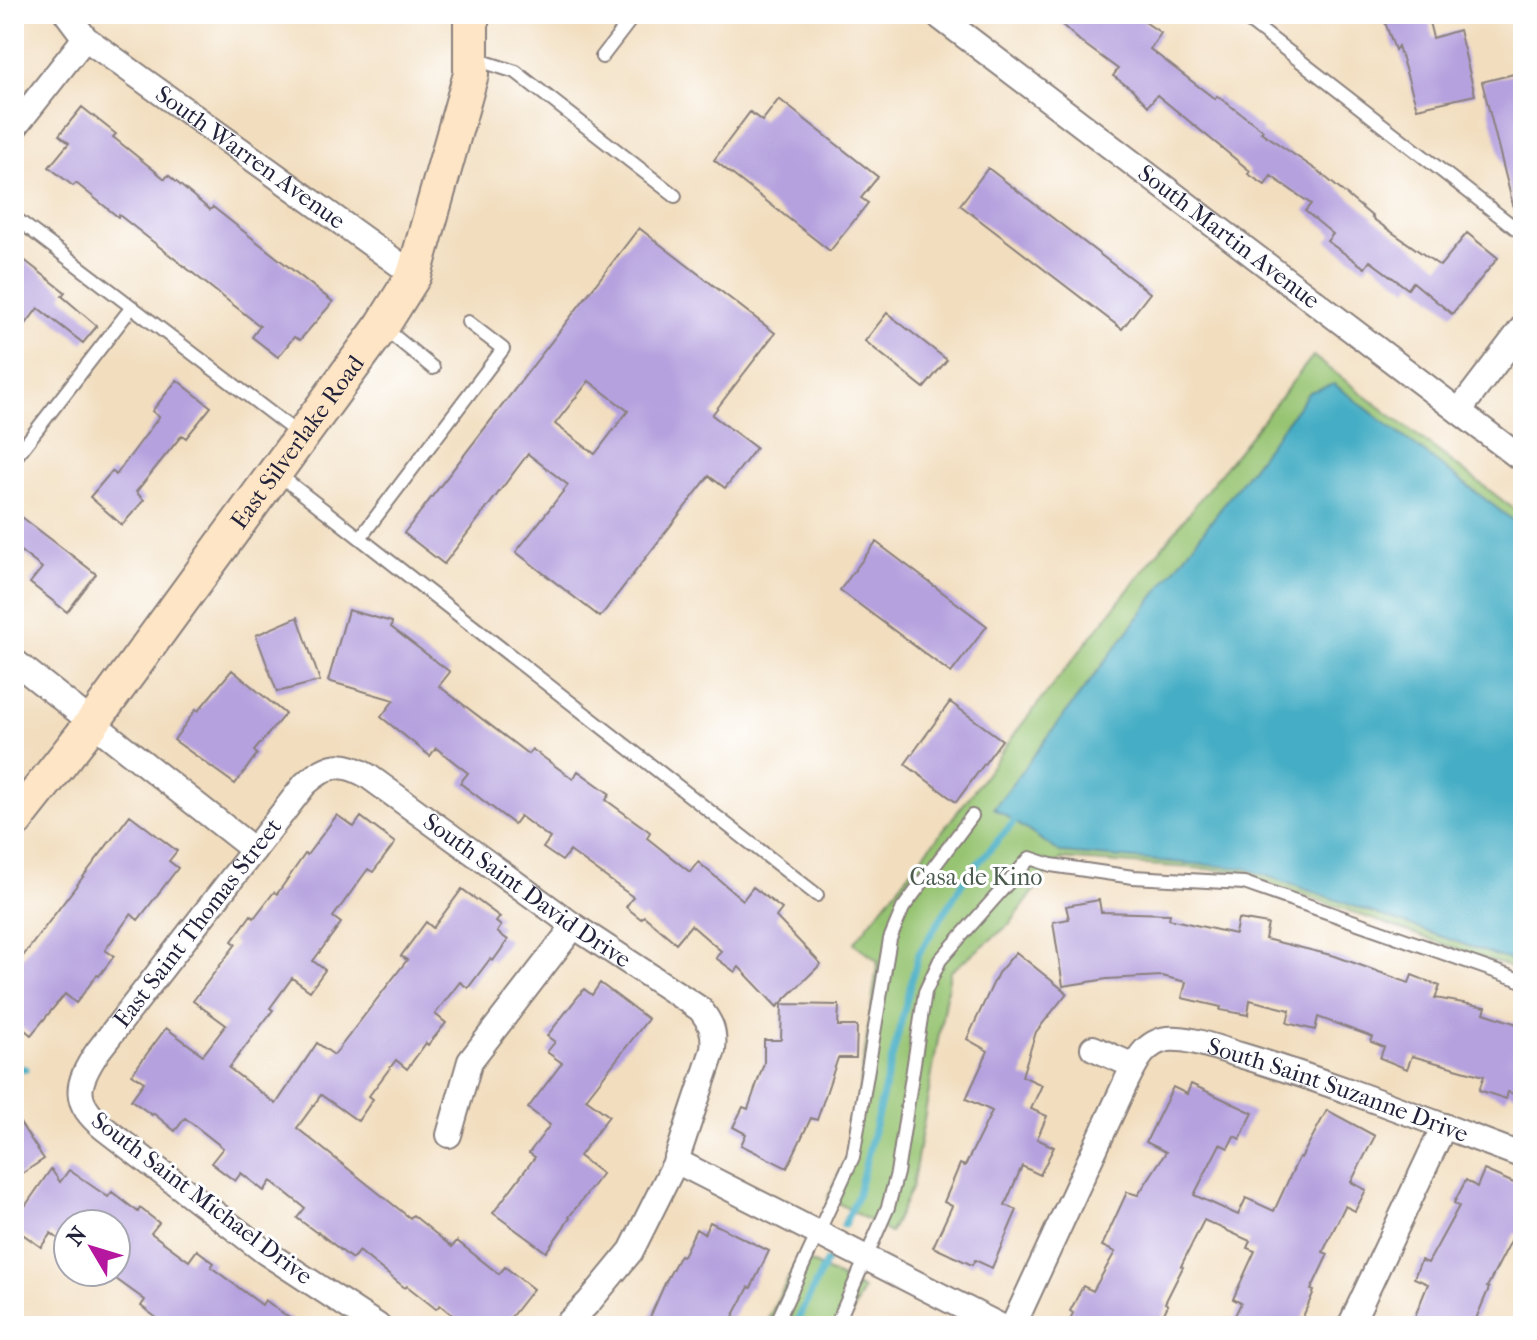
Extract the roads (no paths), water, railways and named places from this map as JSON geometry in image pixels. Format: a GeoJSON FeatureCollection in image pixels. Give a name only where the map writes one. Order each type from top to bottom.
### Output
{"type":"FeatureCollection","features":[{"type":"Feature","properties":{"kind":"street","name":"South Warren Avenue"},"geometry":{"type":"LineString","coordinates":[[67,14],[85,38],[414,275]]}},
{"type":"Feature","properties":{"kind":"street","name":"East Silverlake Road"},"geometry":{"type":"LineString","coordinates":[[14,822],[92,723],[382,326],[414,275],[471,74],[471,14]]}},
{"type":"Feature","properties":{"kind":"street","name":"South Martin Avenue"},"geometry":{"type":"LineString","coordinates":[[936,14],[1523,460]]}},
{"type":"Feature","properties":{"kind":"street"},"geometry":{"type":"LineString","coordinates":[[14,128],[85,38]]}},
{"type":"Feature","properties":{"kind":"street"},"geometry":{"type":"LineString","coordinates":[[1459,411],[1523,327]]}},
{"type":"Feature","properties":{"kind":"street"},"geometry":{"type":"LineString","coordinates":[[14,661],[254,850]]}},
{"type":"Feature","properties":{"kind":"street","name":"East Saint Thomas Street"},"geometry":{"type":"LineString","coordinates":[[75,1090],[98,1051],[325,758]]}},
{"type":"Feature","properties":{"kind":"street","name":"South Saint David Drive"},"geometry":{"type":"LineString","coordinates":[[325,758],[341,766],[353,767],[368,776],[574,926],[700,1009],[715,1035],[713,1050],[676,1161]]}},
{"type":"Feature","properties":{"kind":"street"},"geometry":{"type":"LineString","coordinates":[[449,1135],[470,1061],[574,926]]}},
{"type":"Feature","properties":{"kind":"street","name":"South Saint Suzanne Drive"},"geometry":{"type":"LineString","coordinates":[[1134,1066],[1151,1044],[1169,1039],[1193,1042],[1287,1069],[1523,1156]]}},
{"type":"Feature","properties":{"kind":"street"},"geometry":{"type":"LineString","coordinates":[[1013,1326],[1134,1066],[1093,1048]]}},
{"type":"Feature","properties":{"kind":"street","name":"South Saint Michael Drive"},"geometry":{"type":"LineString","coordinates":[[75,1090],[87,1112],[105,1129],[265,1252],[378,1326]]}},
{"type":"Feature","properties":{"kind":"street"},"geometry":{"type":"LineString","coordinates":[[1350,1326],[1444,1126]]}},
{"type":"Feature","properties":{"kind":"street"},"geometry":{"type":"LineString","coordinates":[[565,1326],[631,1251],[676,1161],[1000,1326]]}},
{"type":"Feature","properties":{"kind":"lane"},"geometry":{"type":"LineString","coordinates":[[602,57],[635,14]]}},
{"type":"Feature","properties":{"kind":"lane"},"geometry":{"type":"LineString","coordinates":[[1240,14],[1523,234]]}},
{"type":"Feature","properties":{"kind":"lane"},"geometry":{"type":"LineString","coordinates":[[472,58],[516,72],[675,196]]}},
{"type":"Feature","properties":{"kind":"lane"},"geometry":{"type":"LineString","coordinates":[[14,217],[301,436]]}},
{"type":"Feature","properties":{"kind":"lane"},"geometry":{"type":"LineString","coordinates":[[14,459],[132,307]]}},
{"type":"Feature","properties":{"kind":"lane"},"geometry":{"type":"LineString","coordinates":[[360,538],[503,349],[468,322]]}},
{"type":"Feature","properties":{"kind":"lane"},"geometry":{"type":"LineString","coordinates":[[382,326],[433,368]]}},
{"type":"Feature","properties":{"kind":"lane"},"geometry":{"type":"LineString","coordinates":[[275,472],[817,895]]}},
{"type":"Feature","properties":{"kind":"lane"},"geometry":{"type":"LineString","coordinates":[[775,1326],[853,1157],[890,939],[903,908],[972,816]]}},
{"type":"Feature","properties":{"kind":"lane"},"geometry":{"type":"LineString","coordinates":[[836,1326],[888,1207],[897,1173],[925,992],[940,960],[1030,858],[1051,865],[1133,877],[1244,883],[1523,981]]}},
{"type":"Feature","properties":{"kind":"water"},"geometry":{"type":"Polygon","coordinates":[[[1334,384],[1523,528],[1523,965],[1244,868],[1061,853],[994,808],[1309,392],[1334,384]]]}},
{"type":"Feature","properties":{"kind":"waterway"},"geometry":{"type":"LineString","coordinates":[[844,1225],[857,1197],[918,955],[967,876],[1019,816]]}},
{"type":"Feature","properties":{"kind":"waterway"},"geometry":{"type":"LineString","coordinates":[[14,1067],[26,1069]]}},
{"type":"Feature","properties":{"kind":"waterway"},"geometry":{"type":"LineString","coordinates":[[795,1326],[826,1262]]}},
{"type":"Feature","properties":{"kind":"park label","name":"Casa de Kino"},"geometry":{"type":"Point","coordinates":[976,877]}}]}
